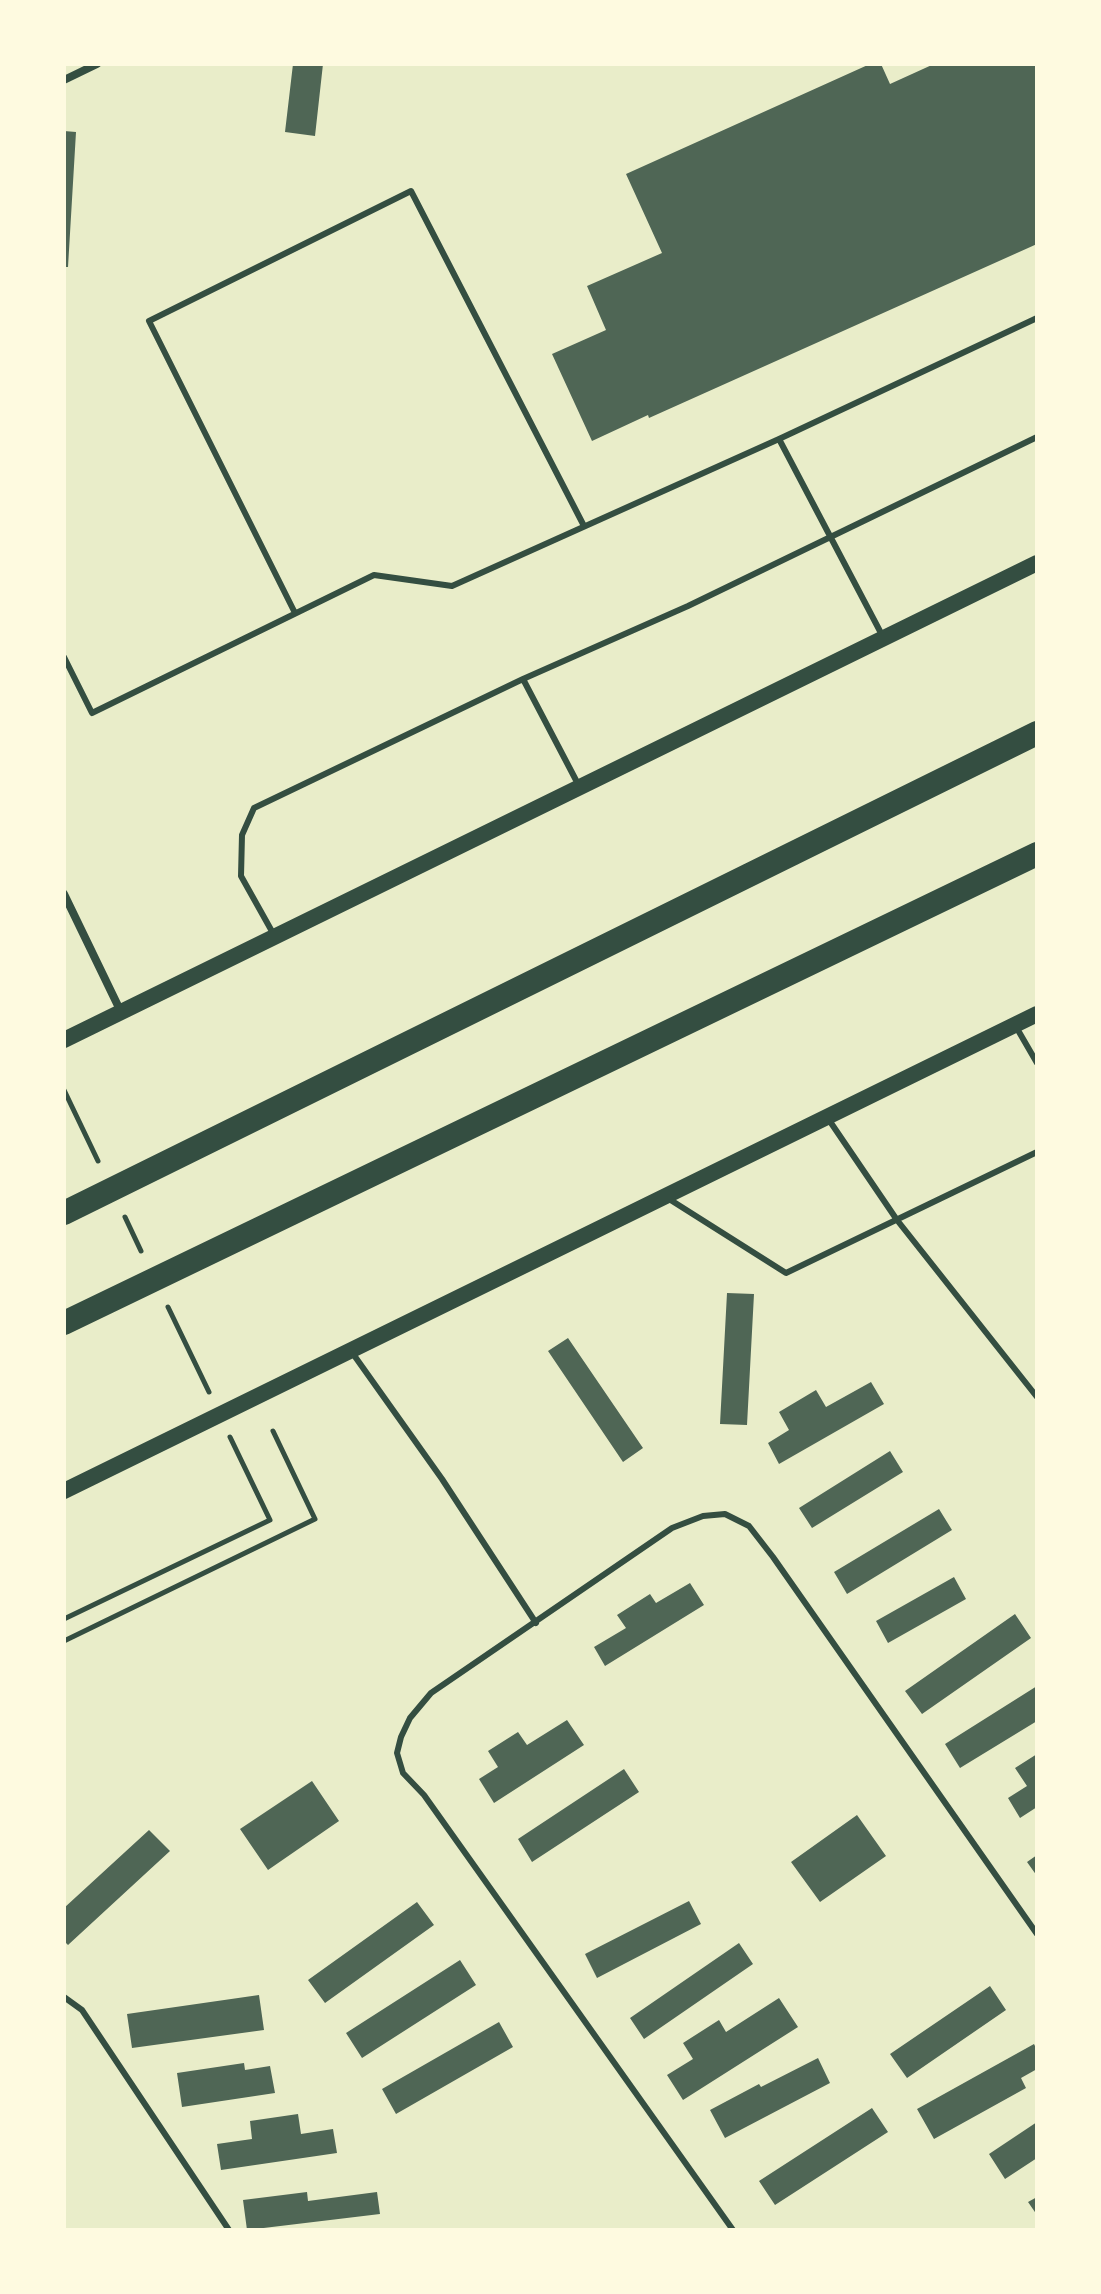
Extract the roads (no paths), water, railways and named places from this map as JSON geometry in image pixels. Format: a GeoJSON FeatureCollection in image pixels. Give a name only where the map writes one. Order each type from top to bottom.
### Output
{"type":"FeatureCollection","features":[{"type":"Feature","properties":{"kind":"highway"},"geometry":{"type":"LineString","coordinates":[[64,1213],[1037,733]]}},
{"type":"Feature","properties":{"kind":"highway"},"geometry":{"type":"LineString","coordinates":[[64,1323],[1037,854]]}},
{"type":"Feature","properties":{"kind":"main road"},"geometry":{"type":"LineString","coordinates":[[64,1040],[1037,563]]}},
{"type":"Feature","properties":{"kind":"main road"},"geometry":{"type":"LineString","coordinates":[[64,1491],[1037,1014]]}},
{"type":"Feature","properties":{"kind":"street"},"geometry":{"type":"LineString","coordinates":[[64,80],[97,64]]}},
{"type":"Feature","properties":{"kind":"street"},"geometry":{"type":"LineString","coordinates":[[64,894],[121,1012]]}},
{"type":"Feature","properties":{"kind":"lane"},"geometry":{"type":"LineString","coordinates":[[295,613],[149,321],[411,191],[584,526]]}},
{"type":"Feature","properties":{"kind":"lane"},"geometry":{"type":"LineString","coordinates":[[64,657],[92,713],[374,575],[452,586],[779,439],[1037,318]]}},
{"type":"Feature","properties":{"kind":"lane"},"geometry":{"type":"LineString","coordinates":[[275,937],[241,876],[242,835],[254,808],[523,679],[688,606],[1037,437]]}},
{"type":"Feature","properties":{"kind":"lane"},"geometry":{"type":"LineString","coordinates":[[779,439],[883,639]]}},
{"type":"Feature","properties":{"kind":"lane"},"geometry":{"type":"LineString","coordinates":[[523,679],[579,787]]}},
{"type":"Feature","properties":{"kind":"lane"},"geometry":{"type":"LineString","coordinates":[[1015,1025],[1037,1063]]}},
{"type":"Feature","properties":{"kind":"lane"},"geometry":{"type":"LineString","coordinates":[[827,1117],[897,1220],[1037,1397]]}},
{"type":"Feature","properties":{"kind":"lane"},"geometry":{"type":"LineString","coordinates":[[665,1196],[786,1273],[1037,1152]]}},
{"type":"Feature","properties":{"kind":"lane"},"geometry":{"type":"LineString","coordinates":[[351,1351],[442,1479],[536,1623]]}},
{"type":"Feature","properties":{"kind":"lane"},"geometry":{"type":"LineString","coordinates":[[733,2230],[424,1795],[403,1773],[397,1753],[410,1718],[431,1693],[672,1528],[703,1516],[725,1514],[749,1526],[1037,1934]]}},
{"type":"Feature","properties":{"kind":"lane"},"geometry":{"type":"LineString","coordinates":[[64,1997],[82,2010],[229,2230]]}}]}
